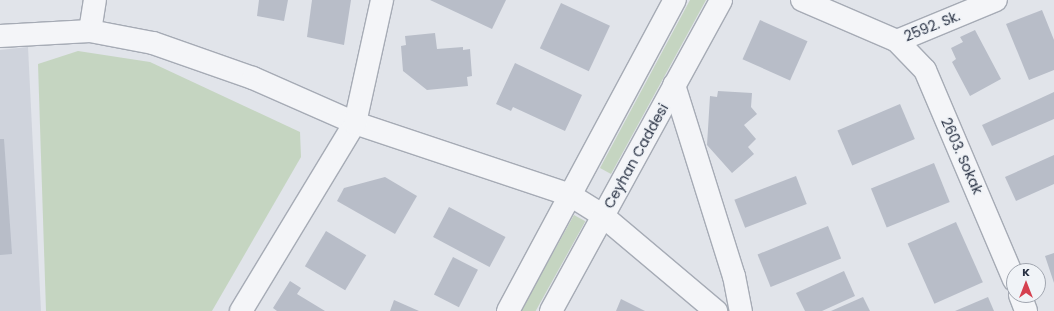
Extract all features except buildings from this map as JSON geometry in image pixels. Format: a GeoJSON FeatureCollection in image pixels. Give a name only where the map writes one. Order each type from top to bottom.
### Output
{"type":"FeatureCollection","features":[{"type":"Feature","properties":{"kind":"street"},"geometry":{"type":"LineString","coordinates":[[90,31],[95,0]]}},
{"type":"Feature","properties":{"kind":"street"},"geometry":{"type":"LineString","coordinates":[[241,311],[355,122],[382,0]]}},
{"type":"Feature","properties":{"kind":"street"},"geometry":{"type":"LineString","coordinates":[[508,311],[675,0]]}},
{"type":"Feature","properties":{"kind":"street","name":"Ceyhan Caddesi"},"geometry":{"type":"LineString","coordinates":[[551,311],[721,0]]}},
{"type":"Feature","properties":{"kind":"street","name":"2592. Sk."},"geometry":{"type":"LineString","coordinates":[[802,0],[897,41],[996,0]]}},
{"type":"Feature","properties":{"kind":"street"},"geometry":{"type":"LineString","coordinates":[[0,36],[90,31],[153,43],[239,73],[355,122],[570,195],[603,216],[716,311]]}},
{"type":"Feature","properties":{"kind":"street","name":"2603. Sokak"},"geometry":{"type":"LineString","coordinates":[[897,41],[925,70],[1007,263]]}},
{"type":"Feature","properties":{"kind":"street"},"geometry":{"type":"LineString","coordinates":[[674,85],[734,276],[741,311]]}},
{"type":"Feature","properties":{"kind":"shaded area"},"geometry":{"type":"Polygon","coordinates":[[[28,47],[41,311],[0,311],[0,50],[28,47]]]}},
{"type":"Feature","properties":{"kind":"green space"},"geometry":{"type":"Polygon","coordinates":[[[690,0],[706,0],[611,174],[600,168],[690,0]]]}},
{"type":"Feature","properties":{"kind":"green space"},"geometry":{"type":"Polygon","coordinates":[[[78,51],[150,62],[300,132],[301,157],[212,311],[46,311],[38,64],[78,51]]]}},
{"type":"Feature","properties":{"kind":"green space"},"geometry":{"type":"Polygon","coordinates":[[[574,215],[585,221],[536,311],[521,310],[574,215]]]}}]}
